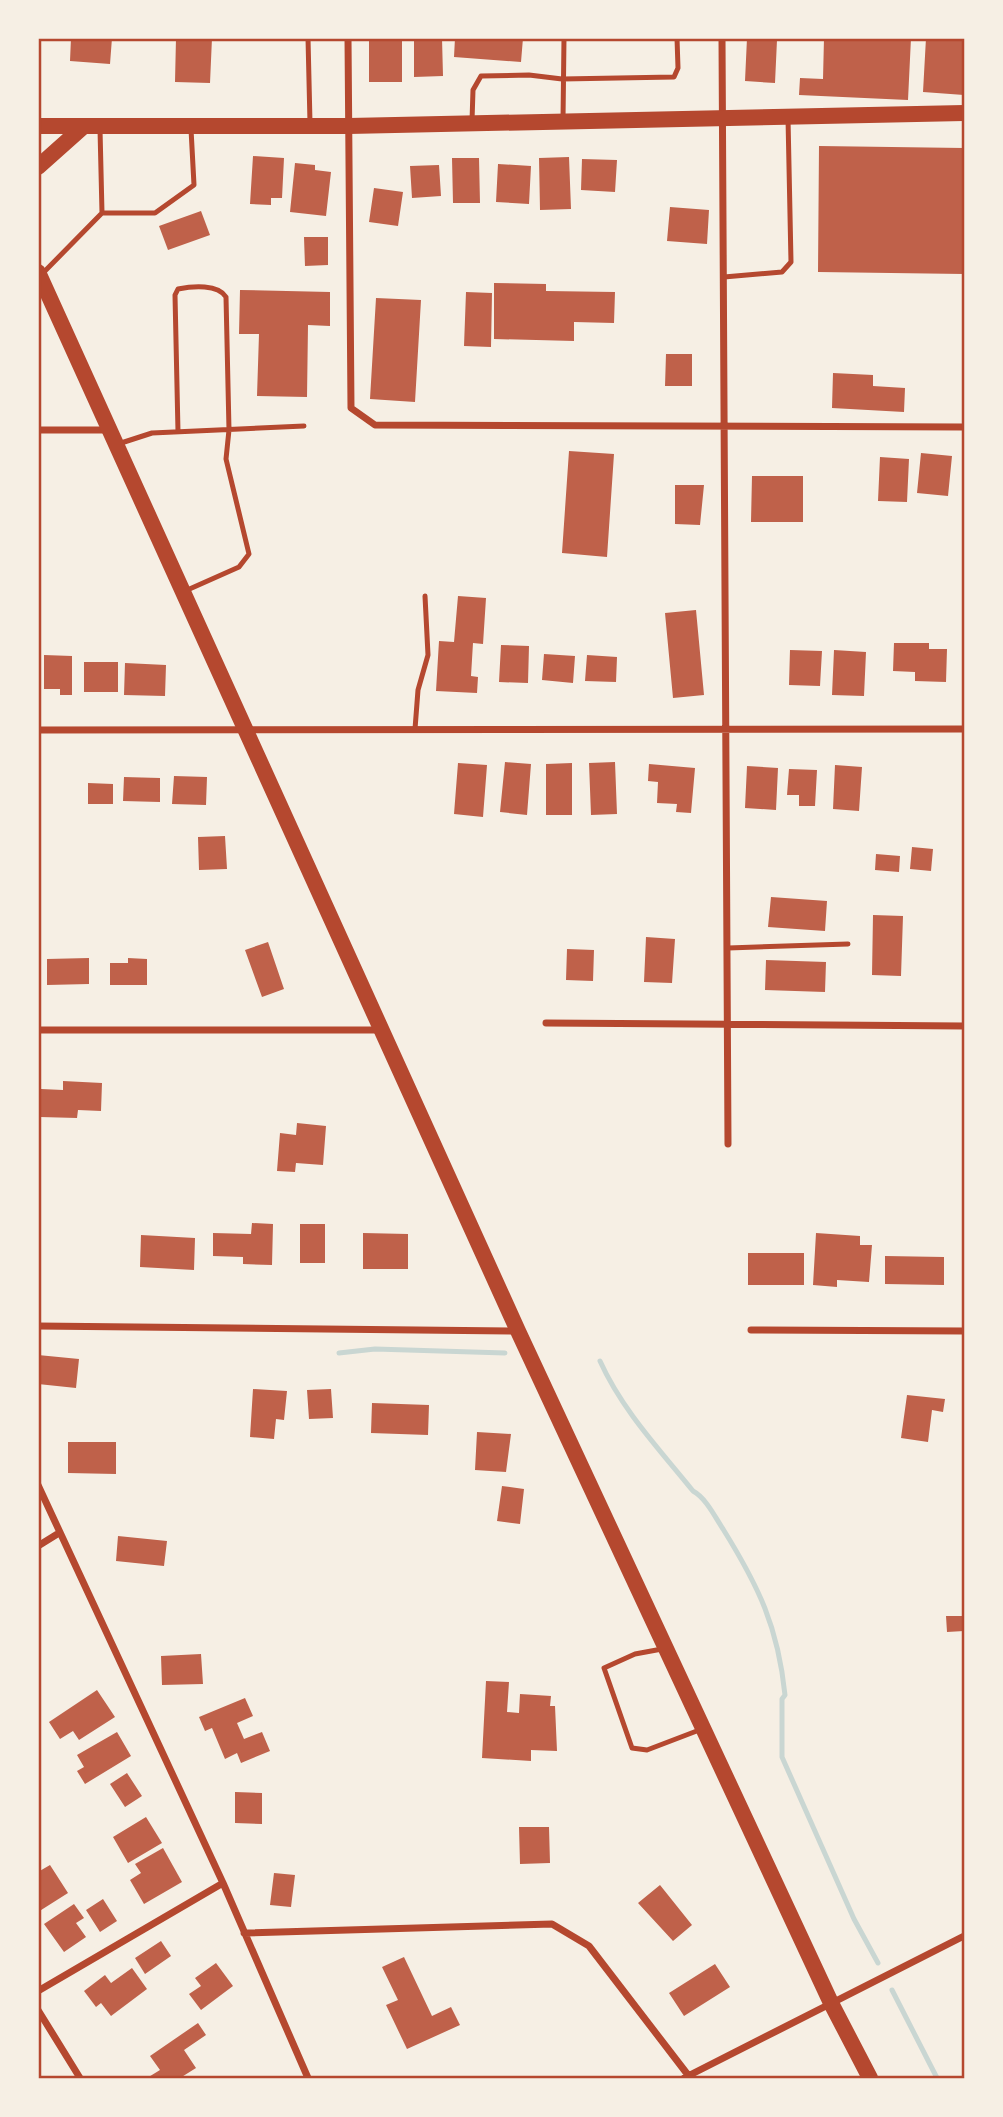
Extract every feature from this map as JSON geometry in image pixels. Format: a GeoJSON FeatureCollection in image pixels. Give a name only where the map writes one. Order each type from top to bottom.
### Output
{"type":"FeatureCollection","features":[{"type":"Feature","properties":{"kind":"main road"},"geometry":{"type":"LineString","coordinates":[[38,126],[563,123],[964,113]]}},
{"type":"Feature","properties":{"kind":"main road"},"geometry":{"type":"LineString","coordinates":[[38,167],[92,126]]}},
{"type":"Feature","properties":{"kind":"main road"},"geometry":{"type":"LineString","coordinates":[[39,274],[518,1331],[832,2005],[870,2078]]}},
{"type":"Feature","properties":{"kind":"street"},"geometry":{"type":"LineString","coordinates":[[348,38],[351,408],[375,425],[964,427]]}},
{"type":"Feature","properties":{"kind":"street"},"geometry":{"type":"LineString","coordinates":[[722,38],[729,1025],[727,1144]]}},
{"type":"Feature","properties":{"kind":"street"},"geometry":{"type":"LineString","coordinates":[[38,430],[112,437]]}},
{"type":"Feature","properties":{"kind":"street"},"geometry":{"type":"LineString","coordinates":[[38,730],[964,729]]}},
{"type":"Feature","properties":{"kind":"street"},"geometry":{"type":"LineString","coordinates":[[546,1023],[964,1026]]}},
{"type":"Feature","properties":{"kind":"street"},"geometry":{"type":"LineString","coordinates":[[38,1030],[382,1030]]}},
{"type":"Feature","properties":{"kind":"street"},"geometry":{"type":"LineString","coordinates":[[38,1326],[518,1331]]}},
{"type":"Feature","properties":{"kind":"street"},"geometry":{"type":"LineString","coordinates":[[751,1330],[964,1331]]}},
{"type":"Feature","properties":{"kind":"street"},"geometry":{"type":"LineString","coordinates":[[38,1485],[223,1883],[308,2078]]}},
{"type":"Feature","properties":{"kind":"street"},"geometry":{"type":"LineString","coordinates":[[38,1546],[59,1533]]}},
{"type":"Feature","properties":{"kind":"street"},"geometry":{"type":"LineString","coordinates":[[38,1991],[223,1883]]}},
{"type":"Feature","properties":{"kind":"street"},"geometry":{"type":"LineString","coordinates":[[244,1933],[552,1924],[589,1946],[686,2077],[964,1936]]}},
{"type":"Feature","properties":{"kind":"street"},"geometry":{"type":"LineString","coordinates":[[38,2010],[80,2078]]}},
{"type":"Feature","properties":{"kind":"lane"},"geometry":{"type":"LineString","coordinates":[[307,38],[310,126]]}},
{"type":"Feature","properties":{"kind":"lane"},"geometry":{"type":"LineString","coordinates":[[563,123],[564,38]]}},
{"type":"Feature","properties":{"kind":"lane"},"geometry":{"type":"LineString","coordinates":[[472,124],[473,90],[481,76],[529,75],[562,79],[674,77],[678,68],[677,38]]}},
{"type":"Feature","properties":{"kind":"lane"},"geometry":{"type":"LineString","coordinates":[[724,277],[782,272],[791,262],[788,118]]}},
{"type":"Feature","properties":{"kind":"lane"},"geometry":{"type":"LineString","coordinates":[[92,126],[102,213]]}},
{"type":"Feature","properties":{"kind":"lane"},"geometry":{"type":"LineString","coordinates":[[39,274],[102,213],[155,213],[194,185],[191,126]]}},
{"type":"Feature","properties":{"kind":"lane"},"geometry":{"type":"LineString","coordinates":[[178,432],[175,295],[178,289],[186,287],[214,288],[224,292],[226,297],[229,430],[226,459],[249,554],[239,567],[184,592]]}},
{"type":"Feature","properties":{"kind":"lane"},"geometry":{"type":"LineString","coordinates":[[112,437],[304,426]]}},
{"type":"Feature","properties":{"kind":"lane"},"geometry":{"type":"LineString","coordinates":[[415,729],[418,690],[428,655],[425,596]]}},
{"type":"Feature","properties":{"kind":"lane"},"geometry":{"type":"LineString","coordinates":[[728,948],[848,944]]}},
{"type":"Feature","properties":{"kind":"lane"},"geometry":{"type":"LineString","coordinates":[[666,1648],[635,1654],[604,1668],[632,1748],[647,1750],[703,1728]]}},
{"type":"Feature","properties":{"kind":"building"},"geometry":{"type":"Polygon","coordinates":[[[71,38],[112,38],[110,64],[70,61],[71,38]]]}},
{"type":"Feature","properties":{"kind":"building"},"geometry":{"type":"Polygon","coordinates":[[[176,38],[212,38],[210,83],[175,82],[176,38]]]}},
{"type":"Feature","properties":{"kind":"building"},"geometry":{"type":"Polygon","coordinates":[[[414,38],[442,38],[443,76],[414,77],[414,38]]]}},
{"type":"Feature","properties":{"kind":"building"},"geometry":{"type":"Polygon","coordinates":[[[455,38],[523,38],[521,62],[454,57],[455,38]]]}},
{"type":"Feature","properties":{"kind":"building"},"geometry":{"type":"Polygon","coordinates":[[[747,38],[777,40],[775,83],[745,81],[747,38]]]}},
{"type":"Feature","properties":{"kind":"building"},"geometry":{"type":"Polygon","coordinates":[[[824,38],[911,38],[908,100],[799,95],[800,78],[823,79],[824,38]]]}},
{"type":"Feature","properties":{"kind":"building"},"geometry":{"type":"Polygon","coordinates":[[[926,38],[964,38],[964,95],[923,92],[926,38]]]}},
{"type":"Feature","properties":{"kind":"building"},"geometry":{"type":"Polygon","coordinates":[[[369,40],[402,40],[402,82],[369,82],[369,40]]]}},
{"type":"Feature","properties":{"kind":"building"},"geometry":{"type":"Polygon","coordinates":[[[819,146],[964,148],[964,274],[818,272],[819,146]]]}},
{"type":"Feature","properties":{"kind":"building"},"geometry":{"type":"Polygon","coordinates":[[[253,156],[284,158],[282,198],[271,198],[271,205],[250,204],[253,156]]]}},
{"type":"Feature","properties":{"kind":"building"},"geometry":{"type":"Polygon","coordinates":[[[569,157],[571,209],[540,210],[539,158],[569,157]]]}},
{"type":"Feature","properties":{"kind":"building"},"geometry":{"type":"Polygon","coordinates":[[[452,158],[479,158],[480,203],[453,203],[452,158]]]}},
{"type":"Feature","properties":{"kind":"building"},"geometry":{"type":"Polygon","coordinates":[[[582,159],[617,160],[615,192],[581,190],[582,159]]]}},
{"type":"Feature","properties":{"kind":"building"},"geometry":{"type":"Polygon","coordinates":[[[295,163],[315,165],[315,170],[331,172],[326,216],[290,212],[295,163]]]}},
{"type":"Feature","properties":{"kind":"building"},"geometry":{"type":"Polygon","coordinates":[[[498,164],[531,166],[529,204],[496,202],[498,164]]]}},
{"type":"Feature","properties":{"kind":"building"},"geometry":{"type":"Polygon","coordinates":[[[439,165],[441,196],[412,198],[410,166],[439,165]]]}},
{"type":"Feature","properties":{"kind":"building"},"geometry":{"type":"Polygon","coordinates":[[[374,188],[403,192],[398,226],[369,222],[374,188]]]}},
{"type":"Feature","properties":{"kind":"building"},"geometry":{"type":"Polygon","coordinates":[[[670,207],[709,210],[707,244],[667,241],[670,207]]]}},
{"type":"Feature","properties":{"kind":"building"},"geometry":{"type":"Polygon","coordinates":[[[201,211],[210,235],[168,250],[159,226],[201,211]]]}},
{"type":"Feature","properties":{"kind":"building"},"geometry":{"type":"Polygon","coordinates":[[[304,237],[328,237],[328,265],[305,266],[304,237]]]}},
{"type":"Feature","properties":{"kind":"building"},"geometry":{"type":"Polygon","coordinates":[[[494,283],[546,284],[546,291],[615,292],[614,323],[574,322],[574,341],[494,339],[494,283]]]}},
{"type":"Feature","properties":{"kind":"building"},"geometry":{"type":"Polygon","coordinates":[[[240,290],[330,292],[330,326],[308,325],[307,397],[257,396],[259,334],[239,334],[240,290]]]}},
{"type":"Feature","properties":{"kind":"building"},"geometry":{"type":"Polygon","coordinates":[[[466,292],[492,293],[491,347],[464,346],[466,292]]]}},
{"type":"Feature","properties":{"kind":"building"},"geometry":{"type":"Polygon","coordinates":[[[376,298],[421,300],[415,402],[370,399],[376,298]]]}},
{"type":"Feature","properties":{"kind":"building"},"geometry":{"type":"Polygon","coordinates":[[[666,354],[692,354],[692,386],[665,386],[666,354]]]}},
{"type":"Feature","properties":{"kind":"building"},"geometry":{"type":"Polygon","coordinates":[[[833,373],[873,375],[873,386],[905,388],[904,412],[832,408],[833,373]]]}},
{"type":"Feature","properties":{"kind":"building"},"geometry":{"type":"Polygon","coordinates":[[[569,451],[614,454],[607,557],[562,553],[569,451]]]}},
{"type":"Feature","properties":{"kind":"building"},"geometry":{"type":"Polygon","coordinates":[[[921,453],[952,456],[948,496],[917,493],[921,453]]]}},
{"type":"Feature","properties":{"kind":"building"},"geometry":{"type":"Polygon","coordinates":[[[880,457],[909,459],[907,502],[878,501],[880,457]]]}},
{"type":"Feature","properties":{"kind":"building"},"geometry":{"type":"Polygon","coordinates":[[[752,476],[803,476],[803,522],[751,522],[752,476]]]}},
{"type":"Feature","properties":{"kind":"building"},"geometry":{"type":"Polygon","coordinates":[[[675,485],[704,485],[700,525],[675,524],[675,485]]]}},
{"type":"Feature","properties":{"kind":"building"},"geometry":{"type":"Polygon","coordinates":[[[458,596],[486,598],[483,644],[473,643],[471,676],[478,677],[477,693],[436,691],[439,641],[454,642],[458,596]]]}},
{"type":"Feature","properties":{"kind":"building"},"geometry":{"type":"Polygon","coordinates":[[[696,610],[704,695],[673,698],[665,613],[696,610]]]}},
{"type":"Feature","properties":{"kind":"building"},"geometry":{"type":"Polygon","coordinates":[[[894,643],[929,643],[929,649],[947,649],[946,682],[915,681],[915,672],[893,671],[894,643]]]}},
{"type":"Feature","properties":{"kind":"building"},"geometry":{"type":"Polygon","coordinates":[[[501,645],[529,646],[528,683],[499,682],[501,645]]]}},
{"type":"Feature","properties":{"kind":"building"},"geometry":{"type":"Polygon","coordinates":[[[790,650],[822,651],[820,686],[789,685],[790,650]]]}},
{"type":"Feature","properties":{"kind":"building"},"geometry":{"type":"Polygon","coordinates":[[[834,650],[866,652],[864,696],[832,695],[834,650]]]}},
{"type":"Feature","properties":{"kind":"building"},"geometry":{"type":"Polygon","coordinates":[[[544,654],[575,656],[573,683],[542,680],[544,654]]]}},
{"type":"Feature","properties":{"kind":"building"},"geometry":{"type":"Polygon","coordinates":[[[44,655],[72,656],[72,695],[60,695],[60,689],[44,689],[44,655]]]}},
{"type":"Feature","properties":{"kind":"building"},"geometry":{"type":"Polygon","coordinates":[[[587,655],[617,657],[616,682],[585,681],[587,655]]]}},
{"type":"Feature","properties":{"kind":"building"},"geometry":{"type":"Polygon","coordinates":[[[84,662],[118,662],[118,692],[84,692],[84,662]]]}},
{"type":"Feature","properties":{"kind":"building"},"geometry":{"type":"Polygon","coordinates":[[[125,663],[166,665],[165,696],[124,695],[125,663]]]}},
{"type":"Feature","properties":{"kind":"building"},"geometry":{"type":"Polygon","coordinates":[[[505,762],[531,764],[527,815],[500,812],[505,762]]]}},
{"type":"Feature","properties":{"kind":"building"},"geometry":{"type":"Polygon","coordinates":[[[615,762],[617,814],[591,815],[589,763],[615,762]]]}},
{"type":"Feature","properties":{"kind":"building"},"geometry":{"type":"Polygon","coordinates":[[[458,763],[487,765],[483,817],[454,814],[458,763]]]}},
{"type":"Feature","properties":{"kind":"building"},"geometry":{"type":"Polygon","coordinates":[[[572,763],[572,815],[546,815],[546,764],[572,763]]]}},
{"type":"Feature","properties":{"kind":"building"},"geometry":{"type":"Polygon","coordinates":[[[649,764],[695,768],[691,813],[676,812],[677,804],[657,803],[658,782],[648,781],[649,764]]]}},
{"type":"Feature","properties":{"kind":"building"},"geometry":{"type":"Polygon","coordinates":[[[835,765],[862,767],[859,811],[833,809],[835,765]]]}},
{"type":"Feature","properties":{"kind":"building"},"geometry":{"type":"Polygon","coordinates":[[[747,766],[778,768],[776,810],[745,808],[747,766]]]}},
{"type":"Feature","properties":{"kind":"building"},"geometry":{"type":"Polygon","coordinates":[[[789,769],[817,770],[815,806],[799,806],[799,795],[787,795],[789,769]]]}},
{"type":"Feature","properties":{"kind":"building"},"geometry":{"type":"Polygon","coordinates":[[[174,776],[207,777],[206,805],[172,804],[174,776]]]}},
{"type":"Feature","properties":{"kind":"building"},"geometry":{"type":"Polygon","coordinates":[[[124,777],[160,778],[160,802],[123,801],[124,777]]]}},
{"type":"Feature","properties":{"kind":"building"},"geometry":{"type":"Polygon","coordinates":[[[88,783],[113,784],[113,804],[88,804],[88,783]]]}},
{"type":"Feature","properties":{"kind":"building"},"geometry":{"type":"Polygon","coordinates":[[[225,836],[227,869],[199,870],[198,837],[225,836]]]}},
{"type":"Feature","properties":{"kind":"building"},"geometry":{"type":"Polygon","coordinates":[[[912,847],[933,849],[931,871],[910,869],[912,847]]]}},
{"type":"Feature","properties":{"kind":"building"},"geometry":{"type":"Polygon","coordinates":[[[876,854],[900,856],[899,872],[875,870],[876,854]]]}},
{"type":"Feature","properties":{"kind":"building"},"geometry":{"type":"Polygon","coordinates":[[[771,897],[827,901],[825,931],[768,927],[771,897]]]}},
{"type":"Feature","properties":{"kind":"building"},"geometry":{"type":"Polygon","coordinates":[[[873,915],[903,916],[901,976],[872,975],[873,915]]]}},
{"type":"Feature","properties":{"kind":"building"},"geometry":{"type":"Polygon","coordinates":[[[646,937],[675,939],[672,983],[644,982],[646,937]]]}},
{"type":"Feature","properties":{"kind":"building"},"geometry":{"type":"Polygon","coordinates":[[[268,942],[284,989],[262,997],[245,950],[268,942]]]}},
{"type":"Feature","properties":{"kind":"building"},"geometry":{"type":"Polygon","coordinates":[[[567,949],[594,950],[593,981],[566,980],[567,949]]]}},
{"type":"Feature","properties":{"kind":"building"},"geometry":{"type":"Polygon","coordinates":[[[89,958],[89,984],[47,985],[47,959],[89,958]]]}},
{"type":"Feature","properties":{"kind":"building"},"geometry":{"type":"Polygon","coordinates":[[[128,958],[147,959],[147,985],[110,985],[110,963],[128,963],[128,958]]]}},
{"type":"Feature","properties":{"kind":"building"},"geometry":{"type":"Polygon","coordinates":[[[766,960],[826,962],[825,992],[765,990],[766,960]]]}},
{"type":"Feature","properties":{"kind":"building"},"geometry":{"type":"Polygon","coordinates":[[[63,1081],[102,1083],[101,1111],[78,1110],[77,1118],[40,1117],[41,1089],[63,1090],[63,1081]]]}},
{"type":"Feature","properties":{"kind":"building"},"geometry":{"type":"Polygon","coordinates":[[[297,1123],[326,1126],[323,1165],[296,1163],[295,1172],[277,1171],[280,1133],[296,1135],[297,1123]]]}},
{"type":"Feature","properties":{"kind":"building"},"geometry":{"type":"Polygon","coordinates":[[[252,1223],[273,1224],[272,1265],[243,1264],[243,1257],[213,1256],[213,1233],[251,1234],[252,1223]]]}},
{"type":"Feature","properties":{"kind":"building"},"geometry":{"type":"Polygon","coordinates":[[[300,1224],[325,1224],[325,1263],[300,1263],[300,1224]]]}},
{"type":"Feature","properties":{"kind":"building"},"geometry":{"type":"Polygon","coordinates":[[[363,1233],[408,1234],[408,1269],[363,1269],[363,1233]]]}},
{"type":"Feature","properties":{"kind":"building"},"geometry":{"type":"Polygon","coordinates":[[[816,1233],[860,1236],[860,1245],[872,1245],[869,1282],[837,1280],[837,1287],[813,1285],[816,1233]]]}},
{"type":"Feature","properties":{"kind":"building"},"geometry":{"type":"Polygon","coordinates":[[[141,1235],[195,1238],[194,1270],[140,1267],[141,1235]]]}},
{"type":"Feature","properties":{"kind":"building"},"geometry":{"type":"Polygon","coordinates":[[[748,1253],[804,1253],[804,1285],[748,1285],[748,1253]]]}},
{"type":"Feature","properties":{"kind":"building"},"geometry":{"type":"Polygon","coordinates":[[[885,1256],[944,1257],[944,1285],[885,1284],[885,1256]]]}},
{"type":"Feature","properties":{"kind":"building"},"geometry":{"type":"Polygon","coordinates":[[[38,1355],[79,1359],[76,1388],[38,1384],[38,1355]]]}},
{"type":"Feature","properties":{"kind":"building"},"geometry":{"type":"Polygon","coordinates":[[[253,1389],[287,1391],[284,1420],[276,1419],[274,1439],[250,1437],[253,1389]]]}},
{"type":"Feature","properties":{"kind":"building"},"geometry":{"type":"Polygon","coordinates":[[[331,1389],[333,1418],[309,1419],[307,1390],[331,1389]]]}},
{"type":"Feature","properties":{"kind":"building"},"geometry":{"type":"Polygon","coordinates":[[[907,1395],[945,1399],[943,1412],[932,1410],[928,1442],[901,1438],[907,1395]]]}},
{"type":"Feature","properties":{"kind":"building"},"geometry":{"type":"Polygon","coordinates":[[[372,1403],[429,1405],[428,1435],[371,1433],[372,1403]]]}},
{"type":"Feature","properties":{"kind":"building"},"geometry":{"type":"Polygon","coordinates":[[[477,1432],[511,1434],[506,1472],[475,1470],[477,1432]]]}},
{"type":"Feature","properties":{"kind":"building"},"geometry":{"type":"Polygon","coordinates":[[[68,1442],[116,1442],[116,1474],[68,1473],[68,1442]]]}},
{"type":"Feature","properties":{"kind":"building"},"geometry":{"type":"Polygon","coordinates":[[[502,1486],[524,1489],[520,1524],[497,1521],[502,1486]]]}},
{"type":"Feature","properties":{"kind":"building"},"geometry":{"type":"Polygon","coordinates":[[[118,1536],[167,1541],[164,1566],[116,1561],[118,1536]]]}},
{"type":"Feature","properties":{"kind":"building"},"geometry":{"type":"Polygon","coordinates":[[[946,1616],[963,1616],[964,1631],[947,1632],[946,1616]]]}},
{"type":"Feature","properties":{"kind":"building"},"geometry":{"type":"Polygon","coordinates":[[[201,1654],[203,1684],[162,1685],[161,1656],[201,1654]]]}},
{"type":"Feature","properties":{"kind":"building"},"geometry":{"type":"Polygon","coordinates":[[[486,1681],[509,1682],[507,1712],[519,1713],[520,1694],[551,1696],[550,1706],[555,1706],[557,1751],[531,1750],[531,1761],[482,1758],[486,1681]]]}},
{"type":"Feature","properties":{"kind":"building"},"geometry":{"type":"Polygon","coordinates":[[[97,1690],[115,1717],[79,1740],[73,1731],[60,1739],[49,1722],[97,1690]]]}},
{"type":"Feature","properties":{"kind":"building"},"geometry":{"type":"Polygon","coordinates":[[[245,1698],[253,1716],[237,1723],[244,1739],[262,1732],[270,1751],[241,1763],[237,1753],[225,1759],[212,1728],[205,1731],[199,1717],[245,1698]]]}},
{"type":"Feature","properties":{"kind":"building"},"geometry":{"type":"Polygon","coordinates":[[[117,1732],[131,1756],[85,1784],[77,1771],[84,1767],[77,1755],[117,1732]]]}},
{"type":"Feature","properties":{"kind":"building"},"geometry":{"type":"Polygon","coordinates":[[[127,1773],[142,1796],[125,1807],[110,1784],[127,1773]]]}},
{"type":"Feature","properties":{"kind":"building"},"geometry":{"type":"Polygon","coordinates":[[[235,1792],[262,1793],[262,1824],[235,1823],[235,1792]]]}},
{"type":"Feature","properties":{"kind":"building"},"geometry":{"type":"Polygon","coordinates":[[[146,1817],[162,1843],[128,1863],[113,1837],[146,1817]]]}},
{"type":"Feature","properties":{"kind":"building"},"geometry":{"type":"Polygon","coordinates":[[[519,1827],[549,1827],[550,1863],[520,1864],[519,1827]]]}},
{"type":"Feature","properties":{"kind":"building"},"geometry":{"type":"Polygon","coordinates":[[[163,1848],[182,1882],[144,1904],[130,1880],[141,1873],[135,1864],[163,1848]]]}},
{"type":"Feature","properties":{"kind":"building"},"geometry":{"type":"Polygon","coordinates":[[[50,1865],[68,1893],[38,1912],[38,1872],[50,1865]]]}},
{"type":"Feature","properties":{"kind":"building"},"geometry":{"type":"Polygon","coordinates":[[[274,1873],[295,1875],[291,1907],[270,1905],[274,1873]]]}},
{"type":"Feature","properties":{"kind":"building"},"geometry":{"type":"Polygon","coordinates":[[[660,1885],[692,1925],[673,1941],[638,1903],[660,1885]]]}},
{"type":"Feature","properties":{"kind":"building"},"geometry":{"type":"Polygon","coordinates":[[[103,1899],[117,1921],[100,1932],[86,1910],[103,1899]]]}},
{"type":"Feature","properties":{"kind":"building"},"geometry":{"type":"Polygon","coordinates":[[[74,1904],[84,1918],[76,1923],[86,1937],[64,1952],[44,1924],[74,1904]]]}},
{"type":"Feature","properties":{"kind":"building"},"geometry":{"type":"Polygon","coordinates":[[[161,1941],[171,1956],[145,1974],[135,1958],[161,1941]]]}},
{"type":"Feature","properties":{"kind":"building"},"geometry":{"type":"Polygon","coordinates":[[[404,1957],[432,2016],[451,2007],[460,2025],[407,2049],[386,2005],[398,2000],[382,1967],[404,1957]]]}},
{"type":"Feature","properties":{"kind":"building"},"geometry":{"type":"Polygon","coordinates":[[[216,1963],[233,1986],[201,2010],[189,1994],[201,1986],[195,1978],[216,1963]]]}},
{"type":"Feature","properties":{"kind":"building"},"geometry":{"type":"Polygon","coordinates":[[[715,1964],[730,1987],[684,2016],[669,1993],[715,1964]]]}},
{"type":"Feature","properties":{"kind":"building"},"geometry":{"type":"Polygon","coordinates":[[[132,1968],[147,1989],[111,2016],[101,2003],[96,2007],[84,1991],[105,1975],[111,1983],[132,1968]]]}},
{"type":"Feature","properties":{"kind":"building"},"geometry":{"type":"Polygon","coordinates":[[[198,2023],[206,2035],[184,2050],[196,2068],[180,2078],[147,2078],[160,2070],[150,2056],[198,2023]]]}},
{"type":"Feature","properties":{"kind":"waterway"},"geometry":{"type":"LineString","coordinates":[[339,1353],[375,1349],[505,1353]]}},
{"type":"Feature","properties":{"kind":"waterway"},"geometry":{"type":"LineString","coordinates":[[600,1361],[619,1396],[642,1429],[710,1508],[757,1589],[772,1628],[782,1671],[785,1695],[782,1699],[782,1757],[854,1919],[878,1963]]}},
{"type":"Feature","properties":{"kind":"waterway"},"geometry":{"type":"LineString","coordinates":[[892,1990],[937,2078]]}}]}
